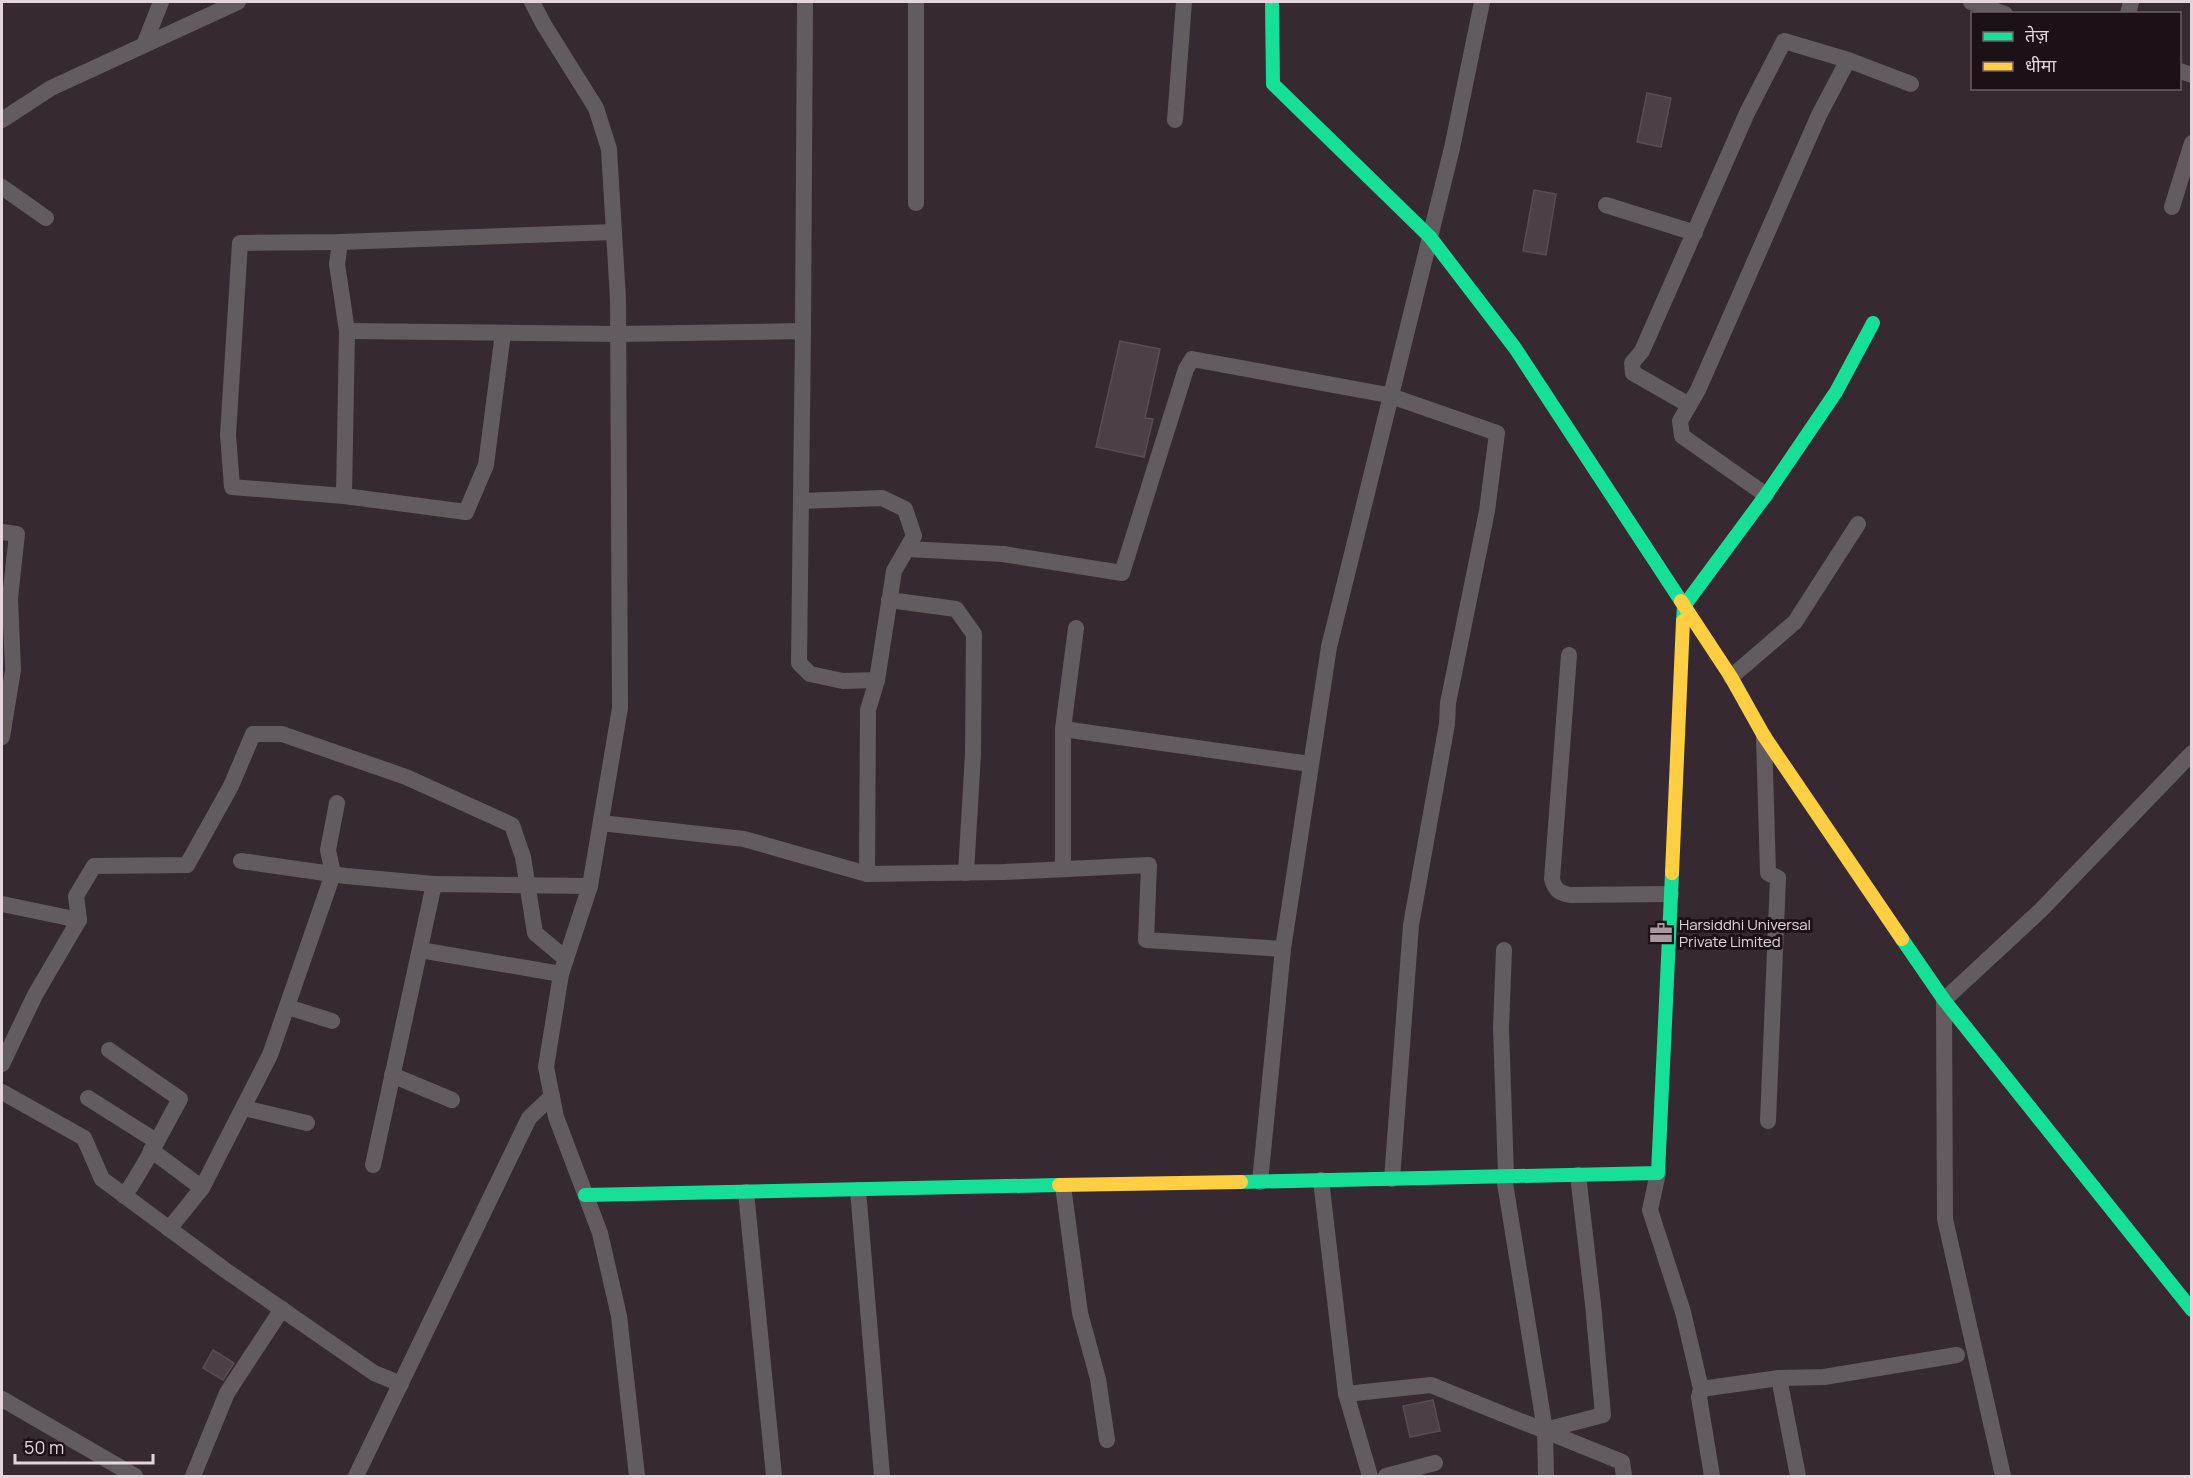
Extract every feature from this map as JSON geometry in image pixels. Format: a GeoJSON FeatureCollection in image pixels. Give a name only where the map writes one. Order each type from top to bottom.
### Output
{"type":"FeatureCollection","features":[{"type":"Feature","properties":{"kind":"street"},"geometry":{"type":"LineString","coordinates":[[144,45],[161,2]]}},
{"type":"Feature","properties":{"kind":"street"},"geometry":{"type":"LineString","coordinates":[[2,120],[51,88],[238,2]]}},
{"type":"Feature","properties":{"kind":"street"},"geometry":{"type":"LineString","coordinates":[[532,2],[596,108],[609,149],[619,334],[620,708],[590,886],[563,966],[546,1067],[556,1117],[600,1233],[618,1316],[637,1476]]}},
{"type":"Feature","properties":{"kind":"street"},"geometry":{"type":"LineString","coordinates":[[804,2],[799,663],[810,674],[843,681],[877,680]]}},
{"type":"Feature","properties":{"kind":"street"},"geometry":{"type":"LineString","coordinates":[[916,2],[916,202]]}},
{"type":"Feature","properties":{"kind":"street"},"geometry":{"type":"LineString","coordinates":[[1175,120],[1184,2]]}},
{"type":"Feature","properties":{"kind":"street"},"geometry":{"type":"LineString","coordinates":[[1272,2],[1273,84],[1430,237],[1515,348],[1731,677],[1764,736],[1944,1000],[2192,1310]]}},
{"type":"Feature","properties":{"kind":"street"},"geometry":{"type":"LineString","coordinates":[[1260,1182],[1283,949],[1329,647],[1452,148],[1482,2]]}},
{"type":"Feature","properties":{"kind":"street"},"geometry":{"type":"LineString","coordinates":[[1971,2],[1999,12]]}},
{"type":"Feature","properties":{"kind":"street"},"geometry":{"type":"LineString","coordinates":[[1689,405],[1633,373],[1632,363],[1642,351],[1747,113],[1784,41],[1848,60],[1911,84]]}},
{"type":"Feature","properties":{"kind":"street"},"geometry":{"type":"LineString","coordinates":[[1766,495],[1682,436],[1680,421],[1698,390],[1819,115],[1848,60]]}},
{"type":"Feature","properties":{"kind":"street"},"geometry":{"type":"LineString","coordinates":[[2172,207],[2192,143]]}},
{"type":"Feature","properties":{"kind":"street"},"geometry":{"type":"LineString","coordinates":[[2,187],[46,218]]}},
{"type":"Feature","properties":{"kind":"street"},"geometry":{"type":"LineString","coordinates":[[1606,205],[1695,233]]}},
{"type":"Feature","properties":{"kind":"street"},"geometry":{"type":"LineString","coordinates":[[503,333],[486,465],[466,513],[344,496],[232,487],[228,435],[240,243],[340,242],[614,232]]}},
{"type":"Feature","properties":{"kind":"street"},"geometry":{"type":"LineString","coordinates":[[340,242],[337,264],[347,331],[344,496]]}},
{"type":"Feature","properties":{"kind":"street"},"geometry":{"type":"LineString","coordinates":[[1712,1476],[1699,1397],[1701,1389],[1683,1312],[1650,1210],[1658,1173],[1684,606],[1766,495],[1836,392],[1873,323]]}},
{"type":"Feature","properties":{"kind":"street"},"geometry":{"type":"LineString","coordinates":[[347,331],[619,334],[803,331]]}},
{"type":"Feature","properties":{"kind":"street"},"geometry":{"type":"LineString","coordinates":[[907,549],[1003,554],[1122,573],[1186,369],[1192,358],[1391,396],[1497,433],[1487,511],[1448,703],[1447,724],[1411,925],[1392,1179]]}},
{"type":"Feature","properties":{"kind":"street"},"geometry":{"type":"LineString","coordinates":[[801,501],[882,498],[905,509],[914,536],[894,571],[877,680],[868,710],[867,874]]}},
{"type":"Feature","properties":{"kind":"street"},"geometry":{"type":"LineString","coordinates":[[1731,677],[1795,622],[1858,524]]}},
{"type":"Feature","properties":{"kind":"street"},"geometry":{"type":"LineString","coordinates":[[2,532],[17,534],[9,598],[13,670],[2,737]]}},
{"type":"Feature","properties":{"kind":"street"},"geometry":{"type":"LineString","coordinates":[[889,600],[956,609],[974,634],[973,754],[966,873]]}},
{"type":"Feature","properties":{"kind":"street"},"geometry":{"type":"LineString","coordinates":[[1063,869],[1063,729],[1076,628]]}},
{"type":"Feature","properties":{"kind":"street"},"geometry":{"type":"LineString","coordinates":[[1569,655],[1552,879],[1555,888],[1560,893],[1570,895],[1671,894]]}},
{"type":"Feature","properties":{"kind":"street"},"geometry":{"type":"LineString","coordinates":[[1063,729],[1310,764]]}},
{"type":"Feature","properties":{"kind":"street"},"geometry":{"type":"LineString","coordinates":[[2,1064],[35,995],[79,920],[76,896],[94,866],[187,865],[231,786],[253,734],[282,734],[406,777],[512,825],[523,857],[535,933],[563,966]]}},
{"type":"Feature","properties":{"kind":"street"},"geometry":{"type":"LineString","coordinates":[[1764,736],[1768,873],[1778,878],[1768,1121]]}},
{"type":"Feature","properties":{"kind":"street"},"geometry":{"type":"LineString","coordinates":[[2002,1476],[1945,1219],[1944,1000],[2041,909],[2192,753]]}},
{"type":"Feature","properties":{"kind":"street"},"geometry":{"type":"LineString","coordinates":[[169,1229],[202,1188],[270,1055],[333,874],[328,850],[337,803]]}},
{"type":"Feature","properties":{"kind":"street"},"geometry":{"type":"LineString","coordinates":[[601,823],[744,839],[867,874],[966,873],[1149,865],[1146,940],[1283,949]]}},
{"type":"Feature","properties":{"kind":"street"},"geometry":{"type":"LineString","coordinates":[[241,861],[333,874],[434,884],[590,886]]}},
{"type":"Feature","properties":{"kind":"street"},"geometry":{"type":"LineString","coordinates":[[373,1165],[434,884]]}},
{"type":"Feature","properties":{"kind":"street"},"geometry":{"type":"LineString","coordinates":[[2,903],[79,920]]}},
{"type":"Feature","properties":{"kind":"street"},"geometry":{"type":"LineString","coordinates":[[420,950],[563,966]]}},
{"type":"Feature","properties":{"kind":"street"},"geometry":{"type":"LineString","coordinates":[[1504,950],[1501,1028],[1505,1177],[1545,1430],[1546,1476]]}},
{"type":"Feature","properties":{"kind":"street"},"geometry":{"type":"LineString","coordinates":[[288,1007],[332,1021]]}},
{"type":"Feature","properties":{"kind":"street"},"geometry":{"type":"LineString","coordinates":[[109,1050],[180,1099],[141,1173],[124,1196]]}},
{"type":"Feature","properties":{"kind":"street"},"geometry":{"type":"LineString","coordinates":[[392,1075],[452,1100]]}},
{"type":"Feature","properties":{"kind":"street"},"geometry":{"type":"LineString","coordinates":[[2,1092],[84,1138],[102,1179],[169,1229],[374,1373],[401,1384]]}},
{"type":"Feature","properties":{"kind":"street"},"geometry":{"type":"LineString","coordinates":[[356,1476],[529,1118],[552,1096]]}},
{"type":"Feature","properties":{"kind":"street"},"geometry":{"type":"LineString","coordinates":[[88,1098],[154,1146],[202,1188]]}},
{"type":"Feature","properties":{"kind":"street"},"geometry":{"type":"LineString","coordinates":[[244,1108],[307,1123]]}},
{"type":"Feature","properties":{"kind":"street"},"geometry":{"type":"LineString","coordinates":[[585,1196],[1658,1173]]}},
{"type":"Feature","properties":{"kind":"street"},"geometry":{"type":"LineString","coordinates":[[1545,1430],[1603,1415],[1578,1175]]}},
{"type":"Feature","properties":{"kind":"street"},"geometry":{"type":"LineString","coordinates":[[1321,1180],[1346,1394],[1370,1476]]}},
{"type":"Feature","properties":{"kind":"street"},"geometry":{"type":"LineString","coordinates":[[1063,1186],[1080,1313],[1098,1379],[1107,1440]]}},
{"type":"Feature","properties":{"kind":"street"},"geometry":{"type":"LineString","coordinates":[[858,1190],[882,1476]]}},
{"type":"Feature","properties":{"kind":"street"},"geometry":{"type":"LineString","coordinates":[[747,1192],[774,1476]]}},
{"type":"Feature","properties":{"kind":"street"},"geometry":{"type":"LineString","coordinates":[[193,1476],[227,1393],[282,1309]]}},
{"type":"Feature","properties":{"kind":"street"},"geometry":{"type":"LineString","coordinates":[[1701,1389],[1779,1378],[1824,1377],[1957,1355]]}},
{"type":"Feature","properties":{"kind":"street"},"geometry":{"type":"LineString","coordinates":[[1779,1378],[1798,1476]]}},
{"type":"Feature","properties":{"kind":"street"},"geometry":{"type":"LineString","coordinates":[[1346,1394],[1431,1384],[1622,1462],[1624,1476]]}},
{"type":"Feature","properties":{"kind":"street"},"geometry":{"type":"LineString","coordinates":[[2,1399],[135,1476]]}},
{"type":"Feature","properties":{"kind":"street"},"geometry":{"type":"LineString","coordinates":[[1386,1476],[1435,1463]]}},
{"type":"Feature","properties":{"kind":"building"},"geometry":{"type":"Polygon","coordinates":[[[1647,93],[1671,98],[1661,147],[1637,142],[1647,93]]]}},
{"type":"Feature","properties":{"kind":"building"},"geometry":{"type":"Polygon","coordinates":[[[1534,190],[1556,194],[1546,255],[1523,251],[1534,190]]]}},
{"type":"Feature","properties":{"kind":"building"},"geometry":{"type":"Polygon","coordinates":[[[1120,341],[1160,349],[1145,418],[1153,419],[1144,457],[1096,447],[1120,341]]]}},
{"type":"Feature","properties":{"kind":"building"},"geometry":{"type":"Polygon","coordinates":[[[213,1350],[234,1363],[223,1380],[203,1368],[213,1350]]]}},
{"type":"Feature","properties":{"kind":"building"},"geometry":{"type":"Polygon","coordinates":[[[1433,1400],[1440,1431],[1410,1437],[1403,1406],[1433,1400]]]}},
{"type":"Feature","properties":{"kind":"traffic: fast"},"geometry":{"type":"LineString","coordinates":[[1272,2],[1273,84],[1430,237],[1515,348],[1681,601]]}},
{"type":"Feature","properties":{"kind":"traffic: fast"},"geometry":{"type":"LineString","coordinates":[[1683,621],[1684,606],[1766,495],[1836,392],[1873,323]]}},
{"type":"Feature","properties":{"kind":"traffic: fast"},"geometry":{"type":"LineString","coordinates":[[1241,1182],[1658,1173],[1672,873]]}},
{"type":"Feature","properties":{"kind":"traffic: fast"},"geometry":{"type":"LineString","coordinates":[[1902,939],[1944,1000],[2192,1310]]}},
{"type":"Feature","properties":{"kind":"traffic: fast"},"geometry":{"type":"LineString","coordinates":[[585,1195],[1059,1185]]}},
{"type":"Feature","properties":{"kind":"traffic: slow"},"geometry":{"type":"LineString","coordinates":[[1681,601],[1731,677],[1764,736],[1902,939]]}},
{"type":"Feature","properties":{"kind":"traffic: slow"},"geometry":{"type":"LineString","coordinates":[[1672,873],[1683,621]]}},
{"type":"Feature","properties":{"kind":"traffic: slow"},"geometry":{"type":"LineString","coordinates":[[1059,1185],[1241,1182]]}},
{"type":"Feature","properties":{"kind":"place","name":"Harsiddhi Universal Private Limited"},"geometry":{"type":"Point","coordinates":[1661,933]}}]}
